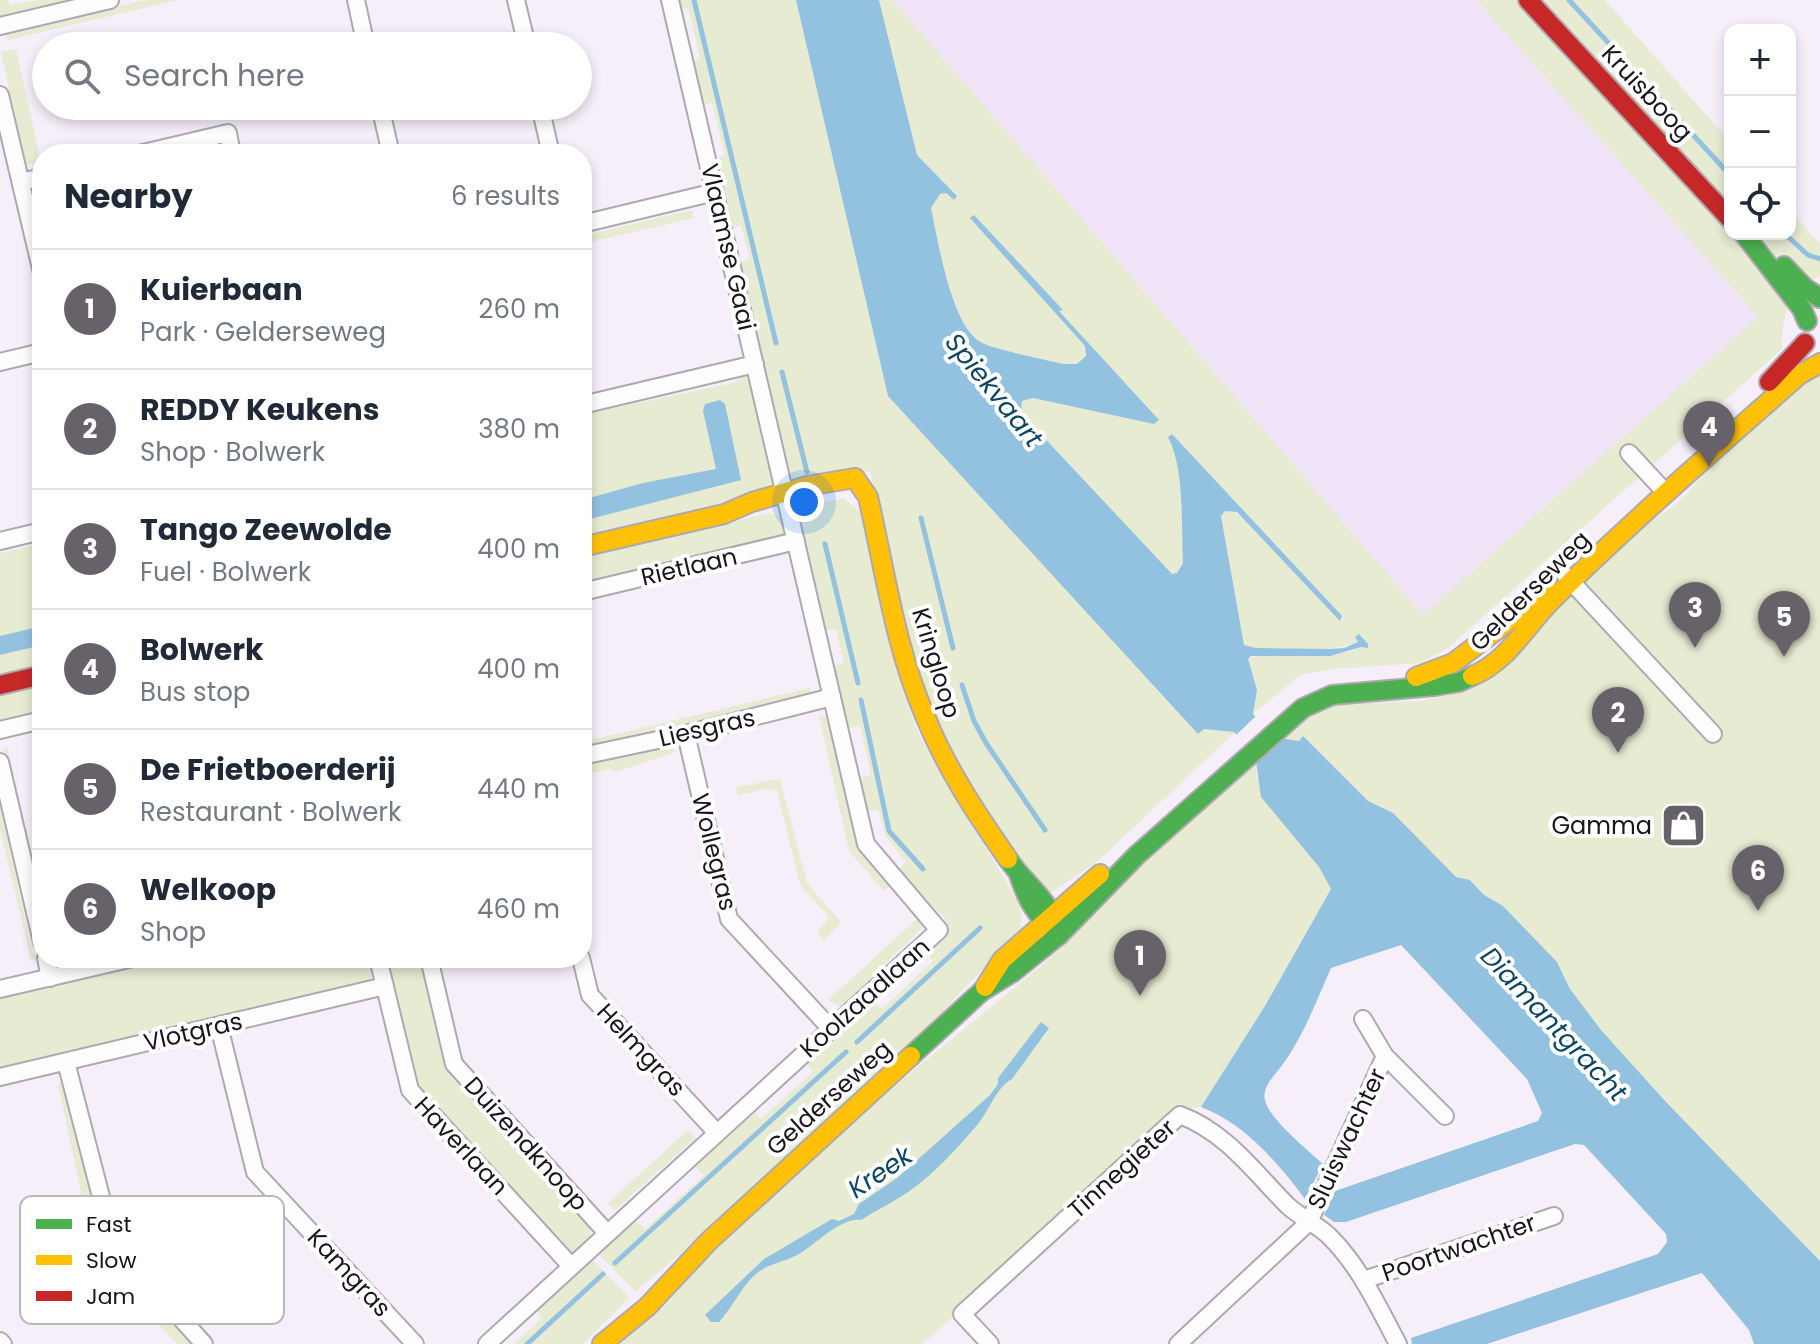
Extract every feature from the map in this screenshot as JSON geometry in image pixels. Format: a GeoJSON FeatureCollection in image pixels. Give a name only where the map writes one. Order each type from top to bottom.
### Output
{"type":"FeatureCollection","features":[{"type":"Feature","properties":{"kind":"street"},"geometry":{"type":"LineString","coordinates":[[0,26],[110,0]]}},
{"type":"Feature","properties":{"kind":"street"},"geometry":{"type":"LineString","coordinates":[[356,0],[363,32]]}},
{"type":"Feature","properties":{"kind":"street"},"geometry":{"type":"LineString","coordinates":[[516,0],[524,32]]}},
{"type":"Feature","properties":{"kind":"street","name":"Vlaamse Gaai"},"geometry":{"type":"LineString","coordinates":[[670,0],[786,499]]}},
{"type":"Feature","properties":{"kind":"street","name":"Kruisboog"},"geometry":{"type":"LineString","coordinates":[[1528,0],[1724,212]]}},
{"type":"Feature","properties":{"kind":"street"},"geometry":{"type":"LineString","coordinates":[[0,95],[32,230]]}},
{"type":"Feature","properties":{"kind":"street"},"geometry":{"type":"LineString","coordinates":[[383,120],[389,144]]}},
{"type":"Feature","properties":{"kind":"street"},"geometry":{"type":"LineString","coordinates":[[543,120],[549,144]]}},
{"type":"Feature","properties":{"kind":"street"},"geometry":{"type":"LineString","coordinates":[[181,144],[228,133],[230,144]]}},
{"type":"Feature","properties":{"kind":"street"},"geometry":{"type":"LineString","coordinates":[[21,182],[32,179]]}},
{"type":"Feature","properties":{"kind":"street"},"geometry":{"type":"LineString","coordinates":[[592,222],[715,192]]}},
{"type":"Feature","properties":{"kind":"street"},"geometry":{"type":"LineString","coordinates":[[1749,240],[1771,254],[1805,288],[1820,298]]}},
{"type":"Feature","properties":{"kind":"street"},"geometry":{"type":"LineString","coordinates":[[1749,240],[1802,309],[1807,321]]}},
{"type":"Feature","properties":{"kind":"street"},"geometry":{"type":"LineString","coordinates":[[1820,306],[1807,321],[1804,334],[1805,343],[1820,362]]}},
{"type":"Feature","properties":{"kind":"street","name":"Gelderseweg"},"geometry":{"type":"LineString","coordinates":[[602,1344],[647,1307],[709,1241],[982,991],[1002,960],[1052,925],[1281,719],[1332,695],[1435,686],[1459,682],[1483,672],[1522,637],[1568,579],[1663,490],[1790,363],[1805,343]]}},
{"type":"Feature","properties":{"kind":"street"},"geometry":{"type":"LineString","coordinates":[[0,362],[32,354]]}},
{"type":"Feature","properties":{"kind":"street","name":"Gelderseweg"},"geometry":{"type":"LineString","coordinates":[[1663,490],[1799,375],[1820,362]]}},
{"type":"Feature","properties":{"kind":"street"},"geometry":{"type":"LineString","coordinates":[[592,403],[755,364]]}},
{"type":"Feature","properties":{"kind":"street"},"geometry":{"type":"LineString","coordinates":[[1629,453],[1663,490]]}},
{"type":"Feature","properties":{"kind":"street","name":"Kringloop"},"geometry":{"type":"LineString","coordinates":[[592,545],[724,514],[743,516],[786,499],[865,491],[908,664],[936,744],[1019,875],[1026,897],[1052,925]]}},
{"type":"Feature","properties":{"kind":"street","name":"Koolzaadlaan"},"geometry":{"type":"LineString","coordinates":[[487,1344],[939,930],[866,844],[786,499]]}},
{"type":"Feature","properties":{"kind":"street"},"geometry":{"type":"LineString","coordinates":[[0,541],[32,533]]}},
{"type":"Feature","properties":{"kind":"street","name":"Rietlaan"},"geometry":{"type":"LineString","coordinates":[[592,590],[796,541]]}},
{"type":"Feature","properties":{"kind":"street"},"geometry":{"type":"LineString","coordinates":[[1568,579],[1713,734]]}},
{"type":"Feature","properties":{"kind":"street"},"geometry":{"type":"LineString","coordinates":[[0,685],[32,677]]}},
{"type":"Feature","properties":{"kind":"street","name":"Liesgras"},"geometry":{"type":"LineString","coordinates":[[592,754],[832,697]]}},
{"type":"Feature","properties":{"kind":"street"},"geometry":{"type":"LineString","coordinates":[[0,730],[32,722]]}},
{"type":"Feature","properties":{"kind":"street","name":"Wollegras"},"geometry":{"type":"LineString","coordinates":[[686,734],[729,919],[831,1029]]}},
{"type":"Feature","properties":{"kind":"street"},"geometry":{"type":"LineString","coordinates":[[0,762],[32,899]]}},
{"type":"Feature","properties":{"kind":"street"},"geometry":{"type":"LineString","coordinates":[[48,968],[50,978]]}},
{"type":"Feature","properties":{"kind":"street"},"geometry":{"type":"LineString","coordinates":[[0,989],[92,968]]}},
{"type":"Feature","properties":{"kind":"street","name":"Haverlaan"},"geometry":{"type":"LineString","coordinates":[[380,968],[410,1090],[571,1266]]}},
{"type":"Feature","properties":{"kind":"street","name":"Duizendknoop"},"geometry":{"type":"LineString","coordinates":[[431,968],[454,1064],[607,1233]]}},
{"type":"Feature","properties":{"kind":"street","name":"Helmgras"},"geometry":{"type":"LineString","coordinates":[[583,968],[590,995],[717,1133]]}},
{"type":"Feature","properties":{"kind":"street","name":"Vlotgras"},"geometry":{"type":"LineString","coordinates":[[0,1077],[385,986]]}},
{"type":"Feature","properties":{"kind":"street","name":"Sluiswachter"},"geometry":{"type":"LineString","coordinates":[[1363,1019],[1385,1056],[1445,1116]]}},
{"type":"Feature","properties":{"kind":"street","name":"Kamgras"},"geometry":{"type":"LineString","coordinates":[[219,1026],[255,1172],[277,1196]]}},
{"type":"Feature","properties":{"kind":"street","name":"Sluiswachter"},"geometry":{"type":"LineString","coordinates":[[1309,1222],[1385,1056]]}},
{"type":"Feature","properties":{"kind":"street"},"geometry":{"type":"LineString","coordinates":[[66,1062],[101,1196]]}},
{"type":"Feature","properties":{"kind":"street","name":"Tinnegieter"},"geometry":{"type":"LineString","coordinates":[[990,1344],[962,1314],[1180,1115],[1193,1120],[1244,1157],[1290,1208],[1327,1234],[1364,1280],[1398,1344]]}},
{"type":"Feature","properties":{"kind":"street","name":"Kamgras"},"geometry":{"type":"LineString","coordinates":[[284,1203],[415,1344]]}},
{"type":"Feature","properties":{"kind":"street","name":"Poortwachter"},"geometry":{"type":"LineString","coordinates":[[1364,1280],[1554,1216]]}},
{"type":"Feature","properties":{"kind":"street"},"geometry":{"type":"LineString","coordinates":[[1178,1344],[1309,1222]]}},
{"type":"Feature","properties":{"kind":"street","name":"Gelderseweg"},"geometry":{"type":"LineString","coordinates":[[595,1344],[608,1323],[671,1266],[709,1241]]}},
{"type":"Feature","properties":{"kind":"street"},"geometry":{"type":"LineString","coordinates":[[186,1324],[204,1344]]}},
{"type":"Feature","properties":{"kind":"shaded area"},"geometry":{"type":"Polygon","coordinates":[[[893,0],[1476,0],[1758,317],[1423,615],[893,0]]]}},
{"type":"Feature","properties":{"kind":"green space"},"geometry":{"type":"Polygon","coordinates":[[[0,0],[8,0],[10,5],[38,0],[88,0],[0,21],[0,0]]]}},
{"type":"Feature","properties":{"kind":"green space"},"geometry":{"type":"Polygon","coordinates":[[[145,0],[178,0],[8,40],[5,33],[145,0]]]}},
{"type":"Feature","properties":{"kind":"green space"},"geometry":{"type":"Polygon","coordinates":[[[676,0],[796,0],[888,396],[1199,734],[1204,729],[1235,732],[1097,862],[1050,893],[1039,885],[959,770],[916,671],[870,471],[792,484],[789,478],[736,263],[750,259],[741,226],[729,227],[712,160],[725,155],[712,103],[700,106],[690,62],[700,59],[688,8],[678,10],[676,0]]]}},
{"type":"Feature","properties":{"kind":"green space"},"geometry":{"type":"Polygon","coordinates":[[[879,0],[893,0],[1423,615],[1758,317],[1476,0],[1605,0],[1724,135],[1724,240],[1796,240],[1796,217],[1820,244],[1820,275],[1801,290],[1789,306],[1783,325],[1782,349],[1447,649],[1420,663],[1333,669],[1300,675],[1253,714],[1257,690],[1247,659],[1260,655],[1349,652],[1361,647],[1359,641],[1322,649],[1244,645],[1221,516],[1230,509],[1244,519],[1168,437],[1177,465],[1181,498],[1183,563],[1176,574],[1172,574],[1021,413],[1022,401],[1033,398],[1154,424],[1158,420],[971,218],[1085,346],[1086,356],[1077,364],[1064,364],[995,347],[979,341],[969,331],[947,280],[931,208],[940,194],[946,193],[954,200],[957,196],[917,155],[879,0]]]}},
{"type":"Feature","properties":{"kind":"green space"},"geometry":{"type":"Polygon","coordinates":[[[16,49],[37,144],[32,144],[32,164],[26,165],[1,52],[16,49]]]}},
{"type":"Feature","properties":{"kind":"green space"},"geometry":{"type":"Polygon","coordinates":[[[692,210],[694,218],[592,242],[592,234],[692,210]]]}},
{"type":"Feature","properties":{"kind":"green space"},"geometry":{"type":"Polygon","coordinates":[[[1820,371],[1820,1261],[1601,1030],[1570,989],[1557,962],[1503,906],[1484,895],[1470,880],[1456,878],[1393,814],[1368,801],[1304,737],[1299,741],[1274,737],[1312,705],[1419,701],[1449,695],[1477,681],[1651,519],[1684,498],[1734,440],[1820,371]]]}},
{"type":"Feature","properties":{"kind":"green space"},"geometry":{"type":"Polygon","coordinates":[[[735,373],[743,373],[751,380],[775,486],[771,490],[592,539],[592,413],[737,382],[735,373]]]}},
{"type":"Feature","properties":{"kind":"green space"},"geometry":{"type":"Polygon","coordinates":[[[844,498],[862,514],[891,650],[916,727],[1020,906],[1020,928],[1017,936],[935,1021],[698,1239],[635,1292],[600,1255],[600,1250],[635,1219],[645,1229],[704,1175],[693,1164],[753,1111],[761,1119],[813,1072],[806,1063],[872,1001],[882,1009],[933,961],[926,953],[947,929],[945,919],[898,870],[906,862],[886,837],[878,810],[866,812],[858,778],[871,775],[860,726],[848,728],[833,666],[844,663],[836,629],[825,631],[797,515],[805,506],[844,498]]]}},
{"type":"Feature","properties":{"kind":"green space"},"geometry":{"type":"Polygon","coordinates":[[[768,513],[781,517],[787,525],[784,536],[592,584],[592,556],[768,513]]]}},
{"type":"Feature","properties":{"kind":"green space"},"geometry":{"type":"Polygon","coordinates":[[[32,545],[32,670],[0,678],[0,553],[32,545]]]}},
{"type":"Feature","properties":{"kind":"green space"},"geometry":{"type":"Polygon","coordinates":[[[32,688],[32,716],[0,724],[0,696],[32,688]]]}},
{"type":"Feature","properties":{"kind":"green space"},"geometry":{"type":"Polygon","coordinates":[[[810,688],[812,697],[592,749],[592,740],[810,688]]]}},
{"type":"Feature","properties":{"kind":"green space"},"geometry":{"type":"Polygon","coordinates":[[[819,715],[828,718],[856,845],[890,886],[884,891],[849,851],[819,715]]]}},
{"type":"Feature","properties":{"kind":"green space"},"geometry":{"type":"Polygon","coordinates":[[[671,743],[676,752],[616,772],[611,769],[592,773],[592,761],[671,743]]]}},
{"type":"Feature","properties":{"kind":"green space"},"geometry":{"type":"Polygon","coordinates":[[[7,747],[32,853],[32,872],[3,749],[7,747]]]}},
{"type":"Feature","properties":{"kind":"green space"},"geometry":{"type":"Polygon","coordinates":[[[1255,755],[1257,777],[1344,894],[1266,1005],[1201,1107],[1190,1108],[922,1344],[611,1344],[892,1088],[1041,966],[1079,930],[1096,900],[1255,755]]]}},
{"type":"Feature","properties":{"kind":"green space"},"geometry":{"type":"Polygon","coordinates":[[[780,779],[807,883],[841,922],[824,941],[817,933],[829,917],[800,885],[777,791],[766,789],[738,795],[736,787],[780,779]]]}},
{"type":"Feature","properties":{"kind":"green space"},"geometry":{"type":"Polygon","coordinates":[[[0,806],[32,960],[31,960],[0,829],[0,806]]]}},
{"type":"Feature","properties":{"kind":"green space"},"geometry":{"type":"Polygon","coordinates":[[[918,918],[925,925],[841,1007],[828,1000],[918,918]]]}},
{"type":"Feature","properties":{"kind":"green space"},"geometry":{"type":"Polygon","coordinates":[[[117,968],[373,968],[374,971],[368,982],[0,1071],[0,995],[117,968]]]}},
{"type":"Feature","properties":{"kind":"green space"},"geometry":{"type":"Polygon","coordinates":[[[388,968],[421,968],[445,1070],[591,1229],[589,1243],[573,1255],[567,1252],[417,1087],[388,968]]]}},
{"type":"Feature","properties":{"kind":"green space"},"geometry":{"type":"Polygon","coordinates":[[[65,1082],[94,1196],[82,1196],[58,1084],[65,1082]]]}},
{"type":"Feature","properties":{"kind":"green space"},"geometry":{"type":"Polygon","coordinates":[[[688,1130],[695,1138],[615,1210],[608,1203],[688,1130]]]}},
{"type":"Feature","properties":{"kind":"green space"},"geometry":{"type":"Polygon","coordinates":[[[589,1259],[629,1298],[583,1344],[514,1344],[542,1318],[535,1309],[589,1259]]]}},
{"type":"Feature","properties":{"kind":"green space"},"geometry":{"type":"Polygon","coordinates":[[[159,1324],[172,1324],[191,1344],[177,1344],[159,1324]]]}},
{"type":"Feature","properties":{"kind":"water"},"geometry":{"type":"Polygon","coordinates":[[[796,0],[879,0],[917,155],[957,196],[954,200],[946,193],[940,194],[931,208],[953,300],[969,331],[979,341],[995,347],[1064,364],[1077,364],[1086,356],[1085,346],[970,218],[974,215],[1063,310],[1059,311],[1159,420],[1154,424],[1033,398],[1022,401],[1021,413],[1172,574],[1177,573],[1183,563],[1180,481],[1168,437],[1172,434],[1342,616],[1340,621],[1237,512],[1225,511],[1221,516],[1244,645],[1256,648],[1344,648],[1358,642],[1355,637],[1359,634],[1368,644],[1368,648],[1361,647],[1330,656],[1251,656],[1248,659],[1257,690],[1253,714],[1274,737],[1299,741],[1303,736],[1368,801],[1393,813],[1456,877],[1470,880],[1484,895],[1503,906],[1557,962],[1570,989],[1601,1030],[1820,1261],[1820,1344],[1754,1344],[1749,1330],[1702,1273],[1487,1344],[1412,1344],[1411,1338],[1658,1254],[1667,1242],[1666,1234],[1584,1145],[1575,1144],[1346,1222],[1334,1222],[1324,1215],[1335,1191],[1538,1121],[1542,1113],[1527,1079],[1401,945],[1331,968],[1302,1032],[1267,1087],[1264,1096],[1268,1108],[1290,1134],[1323,1164],[1305,1199],[1272,1158],[1246,1134],[1201,1107],[1265,1006],[1331,889],[1319,867],[1261,797],[1255,755],[1234,732],[1204,729],[1198,734],[888,396],[796,0]]]}},
{"type":"Feature","properties":{"kind":"water"},"geometry":{"type":"Polygon","coordinates":[[[720,400],[725,404],[741,480],[592,518],[592,497],[643,483],[716,469],[703,411],[705,404],[720,400]]]}},
{"type":"Feature","properties":{"kind":"water"},"geometry":{"type":"Polygon","coordinates":[[[32,628],[32,647],[0,655],[0,636],[32,628]]]}},
{"type":"Feature","properties":{"kind":"water"},"geometry":{"type":"Polygon","coordinates":[[[1041,1022],[1049,1028],[978,1124],[936,1169],[906,1193],[861,1220],[845,1223],[797,1255],[761,1270],[747,1283],[719,1322],[711,1322],[705,1315],[764,1259],[832,1219],[839,1221],[854,1214],[859,1204],[897,1178],[990,1095],[998,1084],[998,1078],[1041,1022]]]}},
{"type":"Feature","properties":{"kind":"pier"},"geometry":{"type":"Polygon","coordinates":[[[1258,714],[1276,733],[1251,757],[1234,737],[1258,714]]]}},
{"type":"Feature","properties":{"kind":"waterway"},"geometry":{"type":"LineString","coordinates":[[694,0],[776,343]]}},
{"type":"Feature","properties":{"kind":"waterway"},"geometry":{"type":"LineString","coordinates":[[1569,0],[1724,168]]}},
{"type":"Feature","properties":{"kind":"waterway"},"geometry":{"type":"LineString","coordinates":[[1792,240],[1808,255],[1820,259]]}},
{"type":"Feature","properties":{"kind":"waterway"},"geometry":{"type":"LineString","coordinates":[[782,372],[807,472]]}},
{"type":"Feature","properties":{"kind":"waterway"},"geometry":{"type":"LineString","coordinates":[[921,518],[953,648]]}},
{"type":"Feature","properties":{"kind":"waterway"},"geometry":{"type":"LineString","coordinates":[[825,544],[858,683]]}},
{"type":"Feature","properties":{"kind":"waterway"},"geometry":{"type":"LineString","coordinates":[[962,685],[974,721],[986,743],[1045,830]]}},
{"type":"Feature","properties":{"kind":"waterway"},"geometry":{"type":"LineString","coordinates":[[861,700],[889,831],[923,869]]}},
{"type":"Feature","properties":{"kind":"waterway"},"geometry":{"type":"LineString","coordinates":[[857,1042],[980,928]]}},
{"type":"Feature","properties":{"kind":"waterway"},"geometry":{"type":"LineString","coordinates":[[615,1263],[846,1052]]}},
{"type":"Feature","properties":{"kind":"waterway"},"geometry":{"type":"LineString","coordinates":[[527,1344],[603,1274]]}},
{"type":"Feature","properties":{"kind":"traffic: fast"},"geometry":{"type":"LineString","coordinates":[[1749,240],[1802,309],[1807,321]]}},
{"type":"Feature","properties":{"kind":"traffic: fast"},"geometry":{"type":"LineString","coordinates":[[1784,266],[1805,288],[1820,298]]}},
{"type":"Feature","properties":{"kind":"traffic: fast"},"geometry":{"type":"LineString","coordinates":[[911,1056],[982,991],[1013,972],[1059,935],[1137,855],[1303,708],[1332,695],[1435,686],[1459,682],[1472,676]]}},
{"type":"Feature","properties":{"kind":"traffic: fast"},"geometry":{"type":"LineString","coordinates":[[1008,859],[1044,902],[1059,935],[1034,908],[1019,875]]}},
{"type":"Feature","properties":{"kind":"traffic: slow"},"geometry":{"type":"LineString","coordinates":[[1472,676],[1506,653],[1551,601],[1673,486],[1799,375],[1820,363]]}},
{"type":"Feature","properties":{"kind":"traffic: slow"},"geometry":{"type":"LineString","coordinates":[[592,545],[724,514],[752,502],[807,486],[855,478],[868,497],[898,636],[925,716],[952,772],[1008,859]]}},
{"type":"Feature","properties":{"kind":"traffic: slow"},"geometry":{"type":"LineString","coordinates":[[1416,677],[1453,663],[1549,591]]}},
{"type":"Feature","properties":{"kind":"traffic: slow"},"geometry":{"type":"LineString","coordinates":[[985,987],[1002,960],[1100,874]]}},
{"type":"Feature","properties":{"kind":"traffic: slow"},"geometry":{"type":"LineString","coordinates":[[602,1344],[647,1307],[709,1241],[911,1056]]}},
{"type":"Feature","properties":{"kind":"traffic: jam"},"geometry":{"type":"LineString","coordinates":[[1528,0],[1724,212]]}},
{"type":"Feature","properties":{"kind":"traffic: jam"},"geometry":{"type":"LineString","coordinates":[[1769,382],[1805,343]]}},
{"type":"Feature","properties":{"kind":"traffic: jam"},"geometry":{"type":"LineString","coordinates":[[0,685],[32,677]]}},
{"type":"Feature","properties":{"kind":"place","name":"Bolwerk"},"geometry":{"type":"Point","coordinates":[1709,467]}},
{"type":"Feature","properties":{"kind":"place","name":"Tango Zeewolde"},"geometry":{"type":"Point","coordinates":[1695,648]}},
{"type":"Feature","properties":{"kind":"place","name":"De Frietboerderij"},"geometry":{"type":"Point","coordinates":[1784,657]}},
{"type":"Feature","properties":{"kind":"place","name":"REDDY Keukens"},"geometry":{"type":"Point","coordinates":[1618,753]}},
{"type":"Feature","properties":{"kind":"place","name":"Gamma"},"geometry":{"type":"Point","coordinates":[1683,826]}},
{"type":"Feature","properties":{"kind":"place","name":"Welkoop"},"geometry":{"type":"Point","coordinates":[1758,911]}},
{"type":"Feature","properties":{"kind":"place","name":"Kuierbaan"},"geometry":{"type":"Point","coordinates":[1140,996]}},
{"type":"Feature","properties":{"kind":"water label","name":"Spiekvaart"},"geometry":{"type":"Point","coordinates":[994,390]}},
{"type":"Feature","properties":{"kind":"water label","name":"Diamantgracht"},"geometry":{"type":"Point","coordinates":[1554,1024]}},
{"type":"Feature","properties":{"kind":"water label","name":"Kreek"},"geometry":{"type":"Point","coordinates":[880,1172]}}]}
